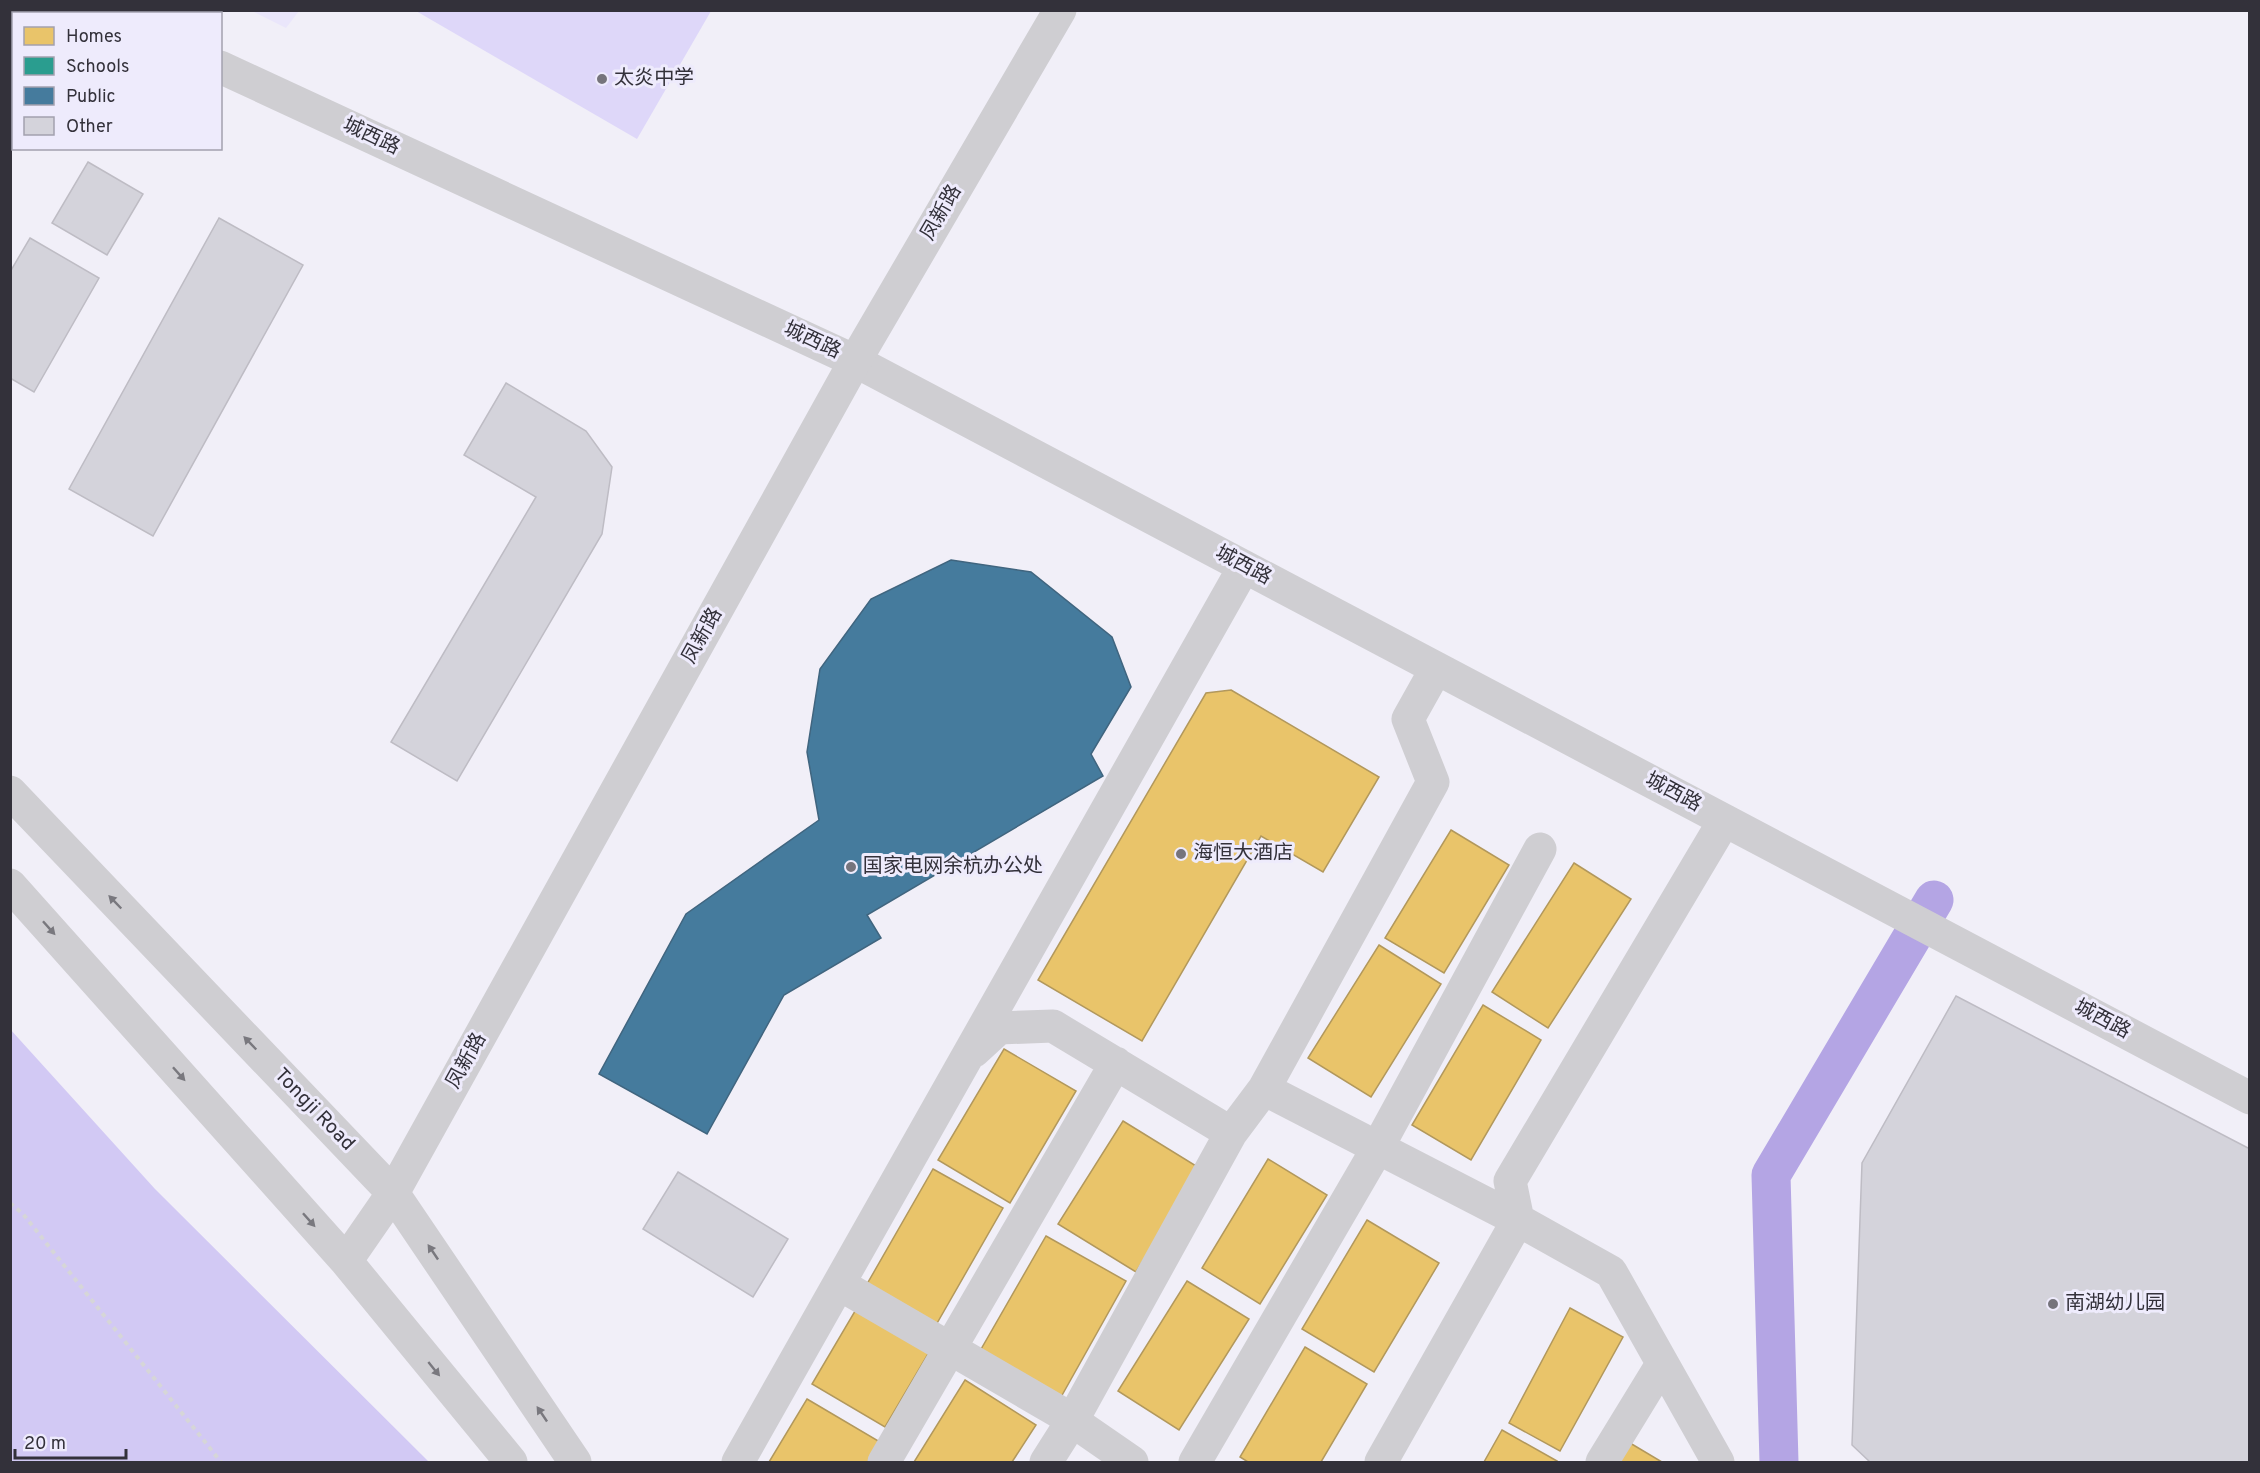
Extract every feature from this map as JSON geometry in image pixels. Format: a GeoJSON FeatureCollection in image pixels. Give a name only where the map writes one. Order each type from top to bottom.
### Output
{"type":"FeatureCollection","features":[{"type":"Feature","properties":{"kind":"main road","name":"凤新路"},"geometry":{"type":"LineString","coordinates":[[346,1262],[393,1193],[855,361],[1060,10]]}},
{"type":"Feature","properties":{"kind":"main road","name":"城西路"},"geometry":{"type":"LineString","coordinates":[[222,68],[855,361],[2250,1098]]}},
{"type":"Feature","properties":{"kind":"main road"},"geometry":{"type":"LineString","coordinates":[[738,1462],[1244,567]]}},
{"type":"Feature","properties":{"kind":"main road"},"geometry":{"type":"LineString","coordinates":[[1046,1462],[1072,1421],[1231,1132],[1264,1089],[1433,782],[1408,719],[1436,669]]}},
{"type":"Feature","properties":{"kind":"main road","name":"Tongji Road"},"geometry":{"type":"LineString","coordinates":[[10,792],[393,1193],[575,1462]]}},
{"type":"Feature","properties":{"kind":"main road"},"geometry":{"type":"LineString","coordinates":[[1381,1462],[1518,1220],[1510,1181],[1724,821]]}},
{"type":"Feature","properties":{"kind":"main road"},"geometry":{"type":"LineString","coordinates":[[1195,1462],[1377,1148],[1540,849]]}},
{"type":"Feature","properties":{"kind":"main road"},"geometry":{"type":"LineString","coordinates":[[10,885],[346,1262],[512,1462]]}},
{"type":"Feature","properties":{"kind":"main road"},"geometry":{"type":"LineString","coordinates":[[966,1058],[999,1028],[1053,1026],[1231,1132]]}},
{"type":"Feature","properties":{"kind":"main road"},"geometry":{"type":"LineString","coordinates":[[884,1462],[1116,1063]]}},
{"type":"Feature","properties":{"kind":"main road"},"geometry":{"type":"LineString","coordinates":[[1264,1089],[1518,1220],[1611,1272],[1718,1462]]}},
{"type":"Feature","properties":{"kind":"main road"},"geometry":{"type":"LineString","coordinates":[[839,1284],[1072,1421],[1132,1462]]}},
{"type":"Feature","properties":{"kind":"main road"},"geometry":{"type":"LineString","coordinates":[[1602,1462],[1662,1364]]}},
{"type":"Feature","properties":{"kind":"path"},"geometry":{"type":"LineString","coordinates":[[10,1203],[23,1214],[221,1462]]}},
{"type":"Feature","properties":{"kind":"shaded area"},"geometry":{"type":"Polygon","coordinates":[[[252,11],[299,11],[286,28],[252,11]]]}},
{"type":"Feature","properties":{"kind":"shaded area","name":"太炎中学"},"geometry":{"type":"Polygon","coordinates":[[[416,11],[711,11],[637,139],[416,11]]]}},
{"type":"Feature","properties":{"kind":"shaded area"},"geometry":{"type":"Polygon","coordinates":[[[10,1029],[155,1189],[429,1462],[11,1462],[10,1029]]]}},
{"type":"Feature","properties":{"kind":"building: Homes","name":"海恒大酒店"},"geometry":{"type":"Polygon","coordinates":[[[1231,690],[1379,777],[1323,872],[1261,836],[1142,1041],[1038,980],[1206,693],[1231,690]]]}},
{"type":"Feature","properties":{"kind":"building: Homes"},"geometry":{"type":"Polygon","coordinates":[[[1451,830],[1509,865],[1444,973],[1385,938],[1451,830]]]}},
{"type":"Feature","properties":{"kind":"building: Homes"},"geometry":{"type":"Polygon","coordinates":[[[1574,863],[1631,899],[1548,1028],[1492,992],[1574,863]]]}},
{"type":"Feature","properties":{"kind":"building: Homes"},"geometry":{"type":"Polygon","coordinates":[[[1379,945],[1441,984],[1371,1097],[1308,1058],[1379,945]]]}},
{"type":"Feature","properties":{"kind":"building: Homes"},"geometry":{"type":"Polygon","coordinates":[[[1483,1005],[1541,1040],[1471,1160],[1412,1125],[1483,1005]]]}},
{"type":"Feature","properties":{"kind":"building: Homes"},"geometry":{"type":"Polygon","coordinates":[[[1004,1049],[1076,1091],[1010,1203],[938,1160],[1004,1049]]]}},
{"type":"Feature","properties":{"kind":"building: Homes"},"geometry":{"type":"Polygon","coordinates":[[[1123,1121],[1201,1169],[1136,1272],[1058,1224],[1123,1121]]]}},
{"type":"Feature","properties":{"kind":"building: Homes"},"geometry":{"type":"Polygon","coordinates":[[[1268,1159],[1327,1195],[1260,1304],[1202,1268],[1268,1159]]]}},
{"type":"Feature","properties":{"kind":"building: Homes"},"geometry":{"type":"Polygon","coordinates":[[[933,1169],[1003,1208],[936,1325],[867,1284],[933,1169]]]}},
{"type":"Feature","properties":{"kind":"building: Homes"},"geometry":{"type":"Polygon","coordinates":[[[1367,1220],[1439,1263],[1374,1372],[1302,1329],[1367,1220]]]}},
{"type":"Feature","properties":{"kind":"building: Homes"},"geometry":{"type":"Polygon","coordinates":[[[1046,1236],[1126,1281],[1061,1397],[980,1351],[1046,1236]]]}},
{"type":"Feature","properties":{"kind":"building: Homes"},"geometry":{"type":"Polygon","coordinates":[[[1187,1281],[1249,1319],[1179,1430],[1118,1391],[1187,1281]]]}},
{"type":"Feature","properties":{"kind":"building: Homes"},"geometry":{"type":"Polygon","coordinates":[[[858,1306],[931,1349],[885,1427],[812,1384],[858,1306]]]}},
{"type":"Feature","properties":{"kind":"building: Homes"},"geometry":{"type":"Polygon","coordinates":[[[1570,1308],[1623,1337],[1560,1451],[1509,1423],[1570,1308]]]}},
{"type":"Feature","properties":{"kind":"building: Homes"},"geometry":{"type":"Polygon","coordinates":[[[1305,1347],[1367,1384],[1321,1462],[1248,1462],[1240,1457],[1305,1347]]]}},
{"type":"Feature","properties":{"kind":"building: Homes"},"geometry":{"type":"Polygon","coordinates":[[[965,1380],[1036,1425],[1012,1462],[914,1462],[965,1380]]]}},
{"type":"Feature","properties":{"kind":"building: Homes"},"geometry":{"type":"Polygon","coordinates":[[[807,1399],[880,1442],[868,1462],[769,1462],[807,1399]]]}},
{"type":"Feature","properties":{"kind":"building: Homes"},"geometry":{"type":"Polygon","coordinates":[[[1502,1430],[1557,1461],[1484,1462],[1502,1430]]]}},
{"type":"Feature","properties":{"kind":"building: Homes"},"geometry":{"type":"Polygon","coordinates":[[[1630,1443],[1662,1462],[1619,1462],[1630,1443]]]}},
{"type":"Feature","properties":{"kind":"building: Schools","name":"南湖幼儿园"},"geometry":{"type":"Polygon","coordinates":[[[1985,1014],[2250,1172],[2250,1339],[2174,1462],[2047,1462],[2181,1241],[2150,1223],[2005,1462],[2001,1462],[1901,1402],[2043,1168],[1995,1138],[2001,1185],[1968,1243],[1917,1213],[1935,1185],[1897,1163],[1985,1014]]]}},
{"type":"Feature","properties":{"kind":"building: Public","name":"国家电网余杭办公处"},"geometry":{"type":"Polygon","coordinates":[[[951,560],[1031,572],[1112,637],[1131,687],[1091,754],[1103,776],[867,915],[881,938],[784,995],[707,1134],[599,1074],[686,914],[819,820],[807,752],[820,669],[871,599],[951,560]]]}},
{"type":"Feature","properties":{"kind":"building: Other"},"geometry":{"type":"Polygon","coordinates":[[[10,122],[12,122],[12,146],[10,149],[10,122]]]}},
{"type":"Feature","properties":{"kind":"building: Other"},"geometry":{"type":"Polygon","coordinates":[[[88,162],[143,194],[107,255],[52,223],[88,162]]]}},
{"type":"Feature","properties":{"kind":"building: Other"},"geometry":{"type":"Polygon","coordinates":[[[219,218],[303,265],[153,536],[69,489],[219,218]]]}},
{"type":"Feature","properties":{"kind":"building: Other"},"geometry":{"type":"Polygon","coordinates":[[[30,238],[99,278],[34,392],[10,378],[10,272],[30,238]]]}},
{"type":"Feature","properties":{"kind":"building: Other"},"geometry":{"type":"Polygon","coordinates":[[[506,383],[586,431],[612,467],[602,534],[457,781],[391,742],[536,497],[464,455],[506,383]]]}},
{"type":"Feature","properties":{"kind":"building: Other","name":"南湖幼儿园"},"geometry":{"type":"Polygon","coordinates":[[[1956,996],[2250,1149],[2250,1462],[1870,1462],[1852,1445],[1862,1163],[1956,996]]]}},
{"type":"Feature","properties":{"kind":"building: Other"},"geometry":{"type":"Polygon","coordinates":[[[678,1172],[788,1239],[753,1297],[643,1229],[678,1172]]]}},
{"type":"Feature","properties":{"kind":"waterway"},"geometry":{"type":"LineString","coordinates":[[1779,1462],[1771,1175],[1934,900]]}},
{"type":"Feature","properties":{"kind":"place","name":"太炎中学"},"geometry":{"type":"Point","coordinates":[602,79]}},
{"type":"Feature","properties":{"kind":"place","name":"海恒大酒店"},"geometry":{"type":"Point","coordinates":[1181,854]}},
{"type":"Feature","properties":{"kind":"place","name":"国家电网余杭办公处"},"geometry":{"type":"Point","coordinates":[851,867]}},
{"type":"Feature","properties":{"kind":"place","name":"南湖幼儿园"},"geometry":{"type":"Point","coordinates":[2053,1304]}}]}
